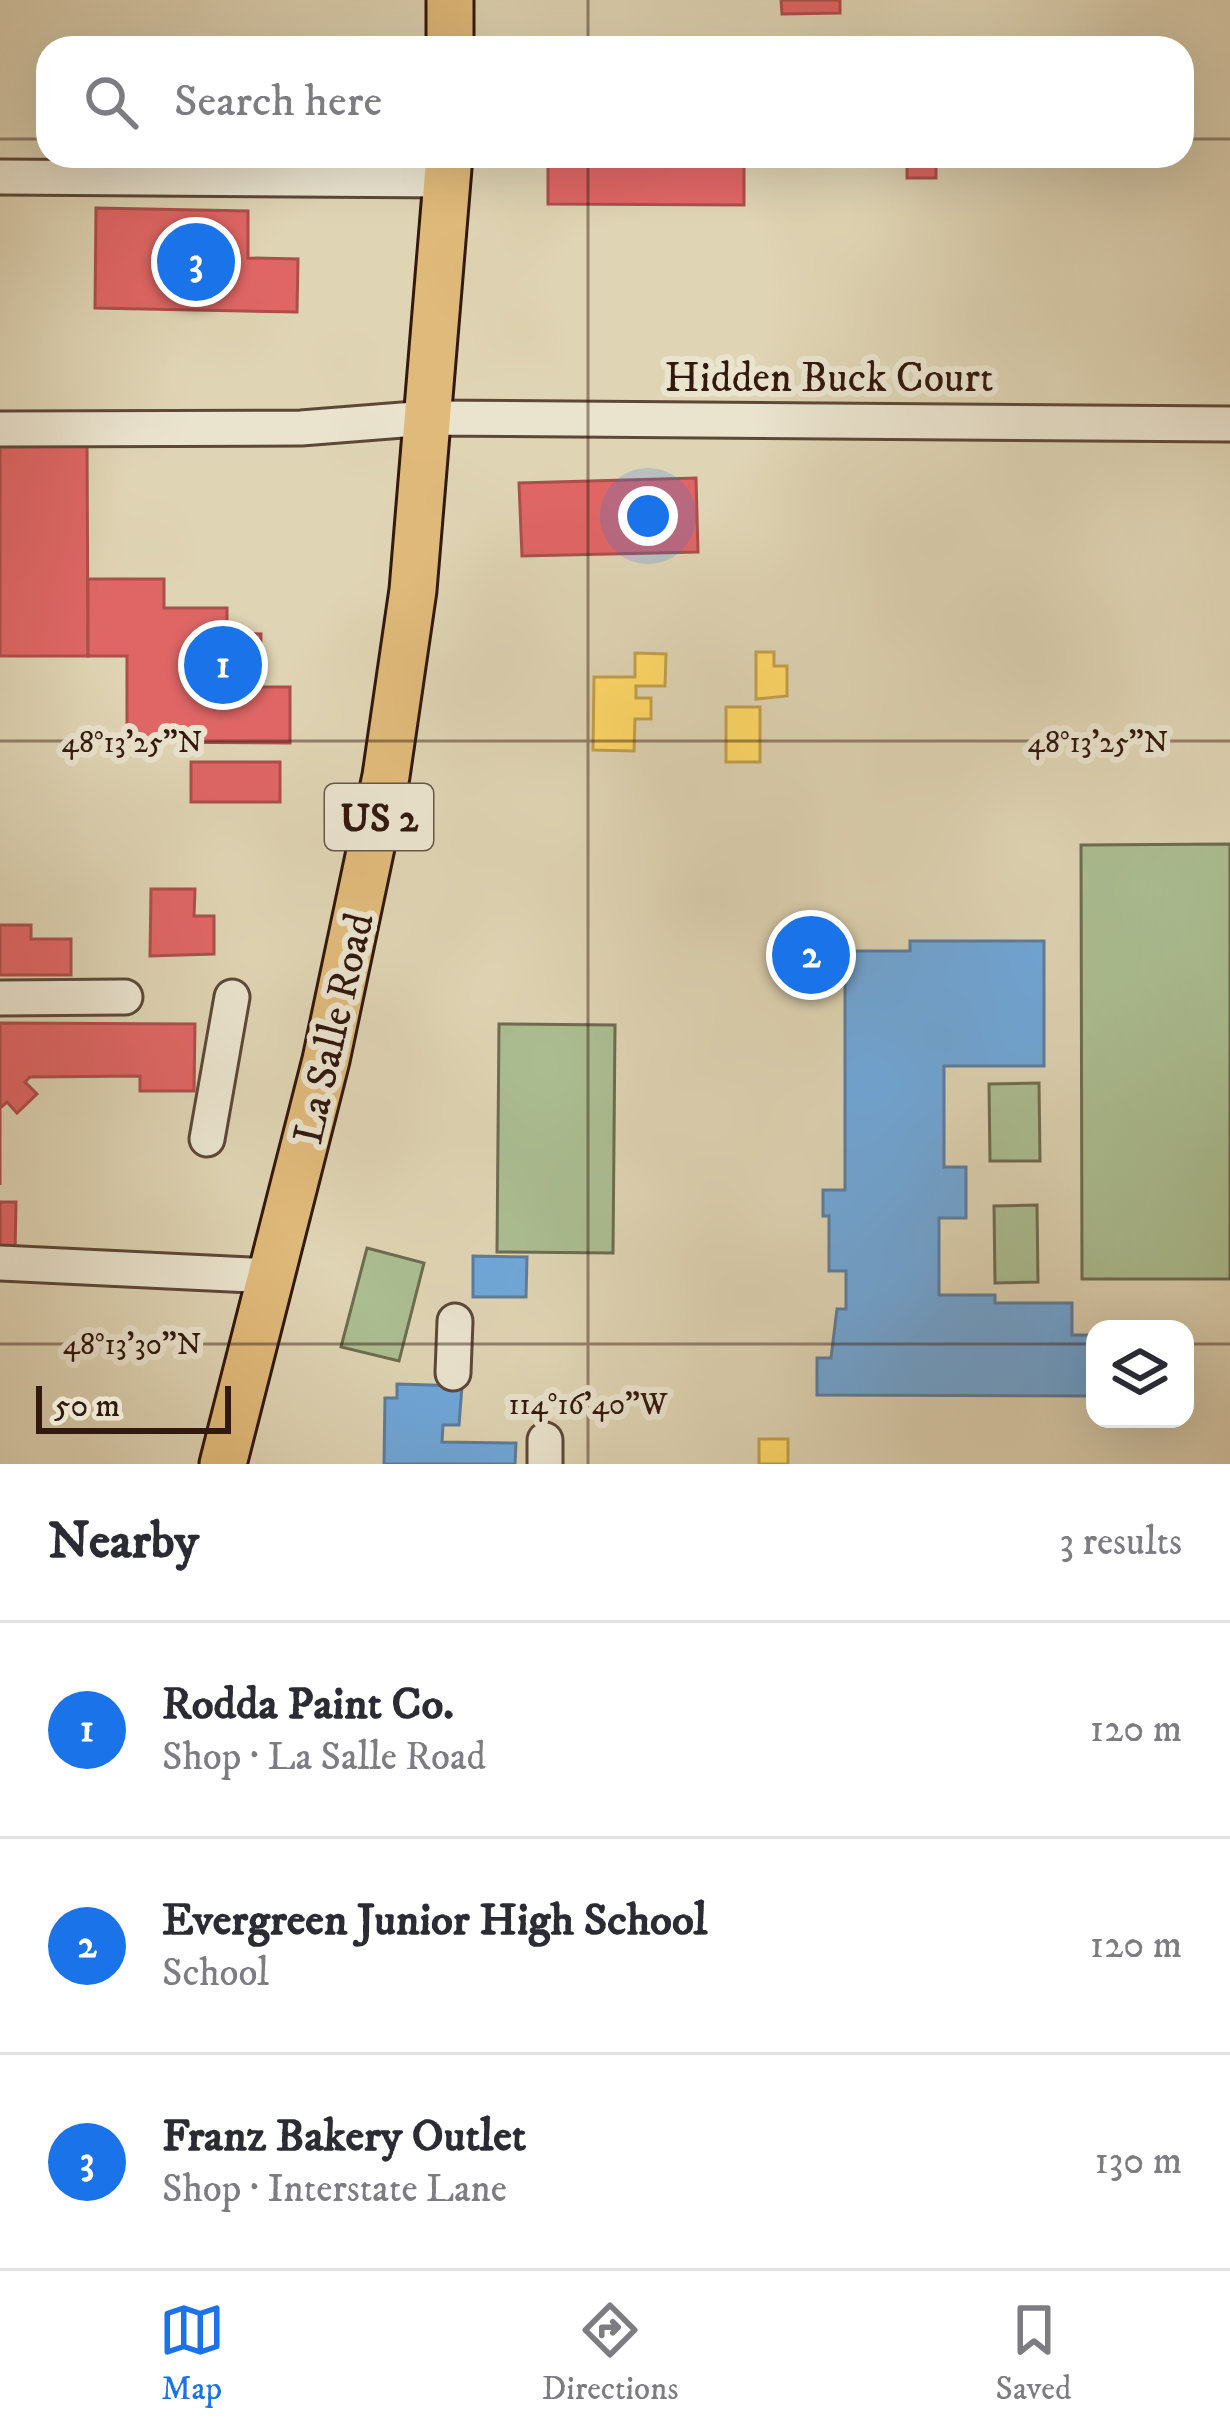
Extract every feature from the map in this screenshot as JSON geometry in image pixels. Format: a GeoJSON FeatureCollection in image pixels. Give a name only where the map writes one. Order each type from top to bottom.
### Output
{"type":"FeatureCollection","features":[{"type":"Feature","properties":{"kind":"highway"},"geometry":{"type":"LineString","coordinates":[[450,0],[450,36]]}},
{"type":"Feature","properties":{"kind":"highway","name":"La Salle Road"},"geometry":{"type":"LineString","coordinates":[[223,1464],[326,1060],[379,818],[413,590],[449,168]]}},
{"type":"Feature","properties":{"kind":"street"},"geometry":{"type":"LineString","coordinates":[[0,177],[449,168]]}},
{"type":"Feature","properties":{"kind":"street","name":"Hidden Buck Court"},"geometry":{"type":"LineString","coordinates":[[0,429],[301,428],[428,418],[1230,424]]}},
{"type":"Feature","properties":{"kind":"street"},"geometry":{"type":"LineString","coordinates":[[0,998],[125,997]]}},
{"type":"Feature","properties":{"kind":"street"},"geometry":{"type":"LineString","coordinates":[[207,1139],[232,997]]}},
{"type":"Feature","properties":{"kind":"street"},"geometry":{"type":"LineString","coordinates":[[0,1263],[270,1276]]}},
{"type":"Feature","properties":{"kind":"street"},"geometry":{"type":"LineString","coordinates":[[453,1373],[454,1321]]}},
{"type":"Feature","properties":{"kind":"green space"},"geometry":{"type":"Polygon","coordinates":[[[1230,844],[1230,1279],[1082,1279],[1081,845],[1230,844]]]}},
{"type":"Feature","properties":{"kind":"green space"},"geometry":{"type":"Polygon","coordinates":[[[499,1024],[615,1025],[613,1253],[497,1252],[499,1024]]]}},
{"type":"Feature","properties":{"kind":"green space"},"geometry":{"type":"Polygon","coordinates":[[[1039,1083],[1040,1161],[990,1161],[989,1084],[1039,1083]]]}},
{"type":"Feature","properties":{"kind":"green space"},"geometry":{"type":"Polygon","coordinates":[[[1037,1205],[1038,1282],[995,1283],[994,1206],[1037,1205]]]}},
{"type":"Feature","properties":{"kind":"green space"},"geometry":{"type":"Polygon","coordinates":[[[367,1248],[424,1263],[399,1361],[341,1347],[367,1248]]]}},
{"type":"Feature","properties":{"kind":"building: Homes"},"geometry":{"type":"Polygon","coordinates":[[[756,652],[774,652],[774,666],[787,666],[787,696],[756,699],[756,652]]]}},
{"type":"Feature","properties":{"kind":"building: Homes"},"geometry":{"type":"Polygon","coordinates":[[[635,653],[666,654],[665,686],[636,686],[636,698],[651,698],[651,719],[635,719],[634,751],[593,750],[594,677],[635,677],[635,653]]]}},
{"type":"Feature","properties":{"kind":"building: Homes"},"geometry":{"type":"Polygon","coordinates":[[[726,707],[760,707],[760,762],[726,762],[726,707]]]}},
{"type":"Feature","properties":{"kind":"building: Homes"},"geometry":{"type":"Polygon","coordinates":[[[759,1439],[788,1439],[788,1464],[759,1464],[759,1439]]]}},
{"type":"Feature","properties":{"kind":"building: Shops"},"geometry":{"type":"Polygon","coordinates":[[[781,0],[840,0],[840,13],[782,14],[781,0]]]}},
{"type":"Feature","properties":{"kind":"building: Shops"},"geometry":{"type":"Polygon","coordinates":[[[548,168],[744,168],[744,205],[548,204],[548,168]]]}},
{"type":"Feature","properties":{"kind":"building: Shops"},"geometry":{"type":"Polygon","coordinates":[[[907,168],[936,168],[936,178],[907,178],[907,168]]]}},
{"type":"Feature","properties":{"kind":"building: Shops"},"geometry":{"type":"Polygon","coordinates":[[[96,208],[248,211],[248,258],[298,259],[297,312],[95,308],[96,208]]]}},
{"type":"Feature","properties":{"kind":"building: Shops"},"geometry":{"type":"Polygon","coordinates":[[[87,438],[88,656],[0,656],[0,439],[87,438]]]}},
{"type":"Feature","properties":{"kind":"building: Shops"},"geometry":{"type":"Polygon","coordinates":[[[696,478],[698,552],[522,556],[519,483],[696,478]]]}},
{"type":"Feature","properties":{"kind":"building: Shops"},"geometry":{"type":"Polygon","coordinates":[[[88,579],[164,579],[164,608],[227,608],[227,633],[261,634],[260,687],[290,687],[290,743],[127,742],[127,656],[88,656],[88,579]]]}},
{"type":"Feature","properties":{"kind":"building: Shops"},"geometry":{"type":"Polygon","coordinates":[[[191,762],[280,762],[280,802],[191,802],[191,762]]]}},
{"type":"Feature","properties":{"kind":"building: Shops"},"geometry":{"type":"Polygon","coordinates":[[[151,889],[195,889],[194,916],[214,916],[214,954],[150,956],[151,889]]]}},
{"type":"Feature","properties":{"kind":"building: Shops"},"geometry":{"type":"Polygon","coordinates":[[[0,925],[31,925],[31,939],[71,939],[71,975],[0,975],[0,925]]]}},
{"type":"Feature","properties":{"kind":"building: Shops"},"geometry":{"type":"Polygon","coordinates":[[[0,1023],[195,1024],[194,1091],[140,1091],[140,1076],[30,1077],[25,1082],[37,1094],[17,1113],[7,1102],[0,1108],[0,1023]]]}},
{"type":"Feature","properties":{"kind":"building: Shops"},"geometry":{"type":"Polygon","coordinates":[[[0,1202],[16,1202],[15,1254],[0,1254],[0,1202]]]}},
{"type":"Feature","properties":{"kind":"building: Schools"},"geometry":{"type":"Polygon","coordinates":[[[910,941],[1044,941],[1044,1066],[944,1066],[944,1167],[966,1167],[966,1218],[939,1218],[939,1295],[995,1295],[995,1303],[1072,1303],[1072,1335],[1086,1335],[1086,1396],[817,1395],[817,1358],[831,1358],[837,1309],[846,1309],[846,1271],[829,1271],[829,1216],[823,1216],[823,1190],[845,1190],[845,951],[910,951],[910,941]]]}},
{"type":"Feature","properties":{"kind":"building: Schools"},"geometry":{"type":"Polygon","coordinates":[[[473,1256],[527,1257],[526,1297],[473,1297],[473,1256]]]}},
{"type":"Feature","properties":{"kind":"building: Schools"},"geometry":{"type":"Polygon","coordinates":[[[397,1384],[462,1386],[459,1425],[443,1425],[442,1442],[516,1443],[515,1464],[384,1464],[385,1398],[397,1398],[397,1384]]]}},
{"type":"Feature","properties":{"kind":"place","name":"Franz Bakery Outlet"},"geometry":{"type":"Point","coordinates":[196,262]}},
{"type":"Feature","properties":{"kind":"place","name":"Rodda Paint Co."},"geometry":{"type":"Point","coordinates":[223,665]}},
{"type":"Feature","properties":{"kind":"place","name":"Evergreen Junior High School"},"geometry":{"type":"Point","coordinates":[811,955]}}]}
